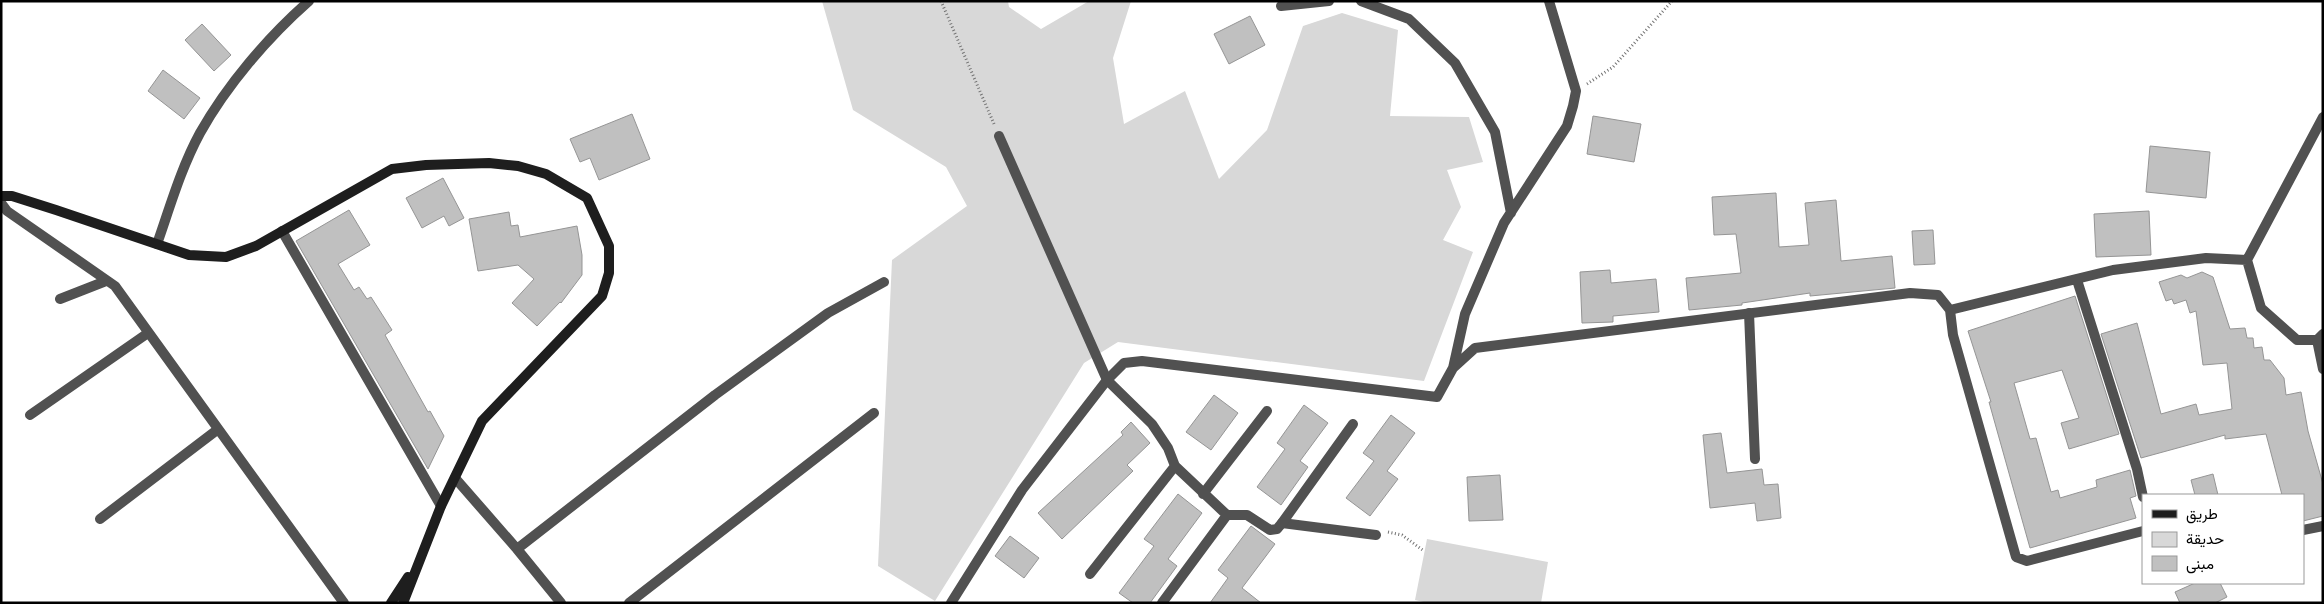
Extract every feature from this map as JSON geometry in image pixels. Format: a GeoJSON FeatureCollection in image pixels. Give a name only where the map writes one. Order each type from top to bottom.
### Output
{"type":"FeatureCollection","features":[{"type":"Feature","properties":{"kind":"main road"},"geometry":{"type":"LineString","coordinates":[[1,196],[12,196],[189,255],[226,257],[256,246],[392,169],[426,165],[489,163],[518,166],[546,174],[587,198],[609,246],[609,273],[602,296],[482,421],[442,506],[403,603]]}},
{"type":"Feature","properties":{"kind":"main road"},"geometry":{"type":"LineString","coordinates":[[391,603],[420,560]]}},
{"type":"Feature","properties":{"kind":"street"},"geometry":{"type":"LineString","coordinates":[[157,244],[178,182],[200,133],[242,74],[283,24],[309,1]]}},
{"type":"Feature","properties":{"kind":"street"},"geometry":{"type":"LineString","coordinates":[[1281,6],[1328,1]]}},
{"type":"Feature","properties":{"kind":"street"},"geometry":{"type":"LineString","coordinates":[[1362,1],[1409,19],[1455,62],[1495,132],[1511,213]]}},
{"type":"Feature","properties":{"kind":"street"},"geometry":{"type":"LineString","coordinates":[[951,603],[1022,490],[1107,380],[1124,364],[1142,361],[1437,397],[1453,368],[1465,314],[1504,223],[1567,126],[1576,91],[1549,1]]}},
{"type":"Feature","properties":{"kind":"street"},"geometry":{"type":"LineString","coordinates":[[2323,117],[2247,260],[2260,308],[2297,340],[2320,337],[2323,369]]}},
{"type":"Feature","properties":{"kind":"street"},"geometry":{"type":"LineString","coordinates":[[999,136],[1107,380],[1152,424],[1168,448],[1175,466],[1227,515],[1247,515],[1270,530],[1277,529],[1353,424]]}},
{"type":"Feature","properties":{"kind":"street"},"geometry":{"type":"LineString","coordinates":[[1,203],[8,211],[115,286],[217,430],[344,603]]}},
{"type":"Feature","properties":{"kind":"street"},"geometry":{"type":"LineString","coordinates":[[282,231],[442,506]]}},
{"type":"Feature","properties":{"kind":"street"},"geometry":{"type":"LineString","coordinates":[[1950,310],[2113,270],[2206,258],[2247,260]]}},
{"type":"Feature","properties":{"kind":"street"},"geometry":{"type":"LineString","coordinates":[[60,299],[106,280]]}},
{"type":"Feature","properties":{"kind":"street"},"geometry":{"type":"LineString","coordinates":[[2077,280],[2137,469],[2142,494]]}},
{"type":"Feature","properties":{"kind":"street"},"geometry":{"type":"LineString","coordinates":[[517,549],[715,395],[828,313],[884,282]]}},
{"type":"Feature","properties":{"kind":"street"},"geometry":{"type":"LineString","coordinates":[[1453,368],[1475,348],[1910,293],[1938,295],[1950,310],[1952,335],[2016,557],[2027,561],[2142,531]]}},
{"type":"Feature","properties":{"kind":"street"},"geometry":{"type":"LineString","coordinates":[[1749,314],[1755,458]]}},
{"type":"Feature","properties":{"kind":"street"},"geometry":{"type":"LineString","coordinates":[[30,415],[148,333]]}},
{"type":"Feature","properties":{"kind":"street"},"geometry":{"type":"LineString","coordinates":[[1203,494],[1268,411]]}},
{"type":"Feature","properties":{"kind":"street"},"geometry":{"type":"LineString","coordinates":[[629,603],[874,413]]}},
{"type":"Feature","properties":{"kind":"street"},"geometry":{"type":"LineString","coordinates":[[100,518],[217,430]]}},
{"type":"Feature","properties":{"kind":"street"},"geometry":{"type":"LineString","coordinates":[[1090,574],[1175,466]]}},
{"type":"Feature","properties":{"kind":"street"},"geometry":{"type":"LineString","coordinates":[[455,478],[561,603]]}},
{"type":"Feature","properties":{"kind":"street"},"geometry":{"type":"LineString","coordinates":[[1162,603],[1227,515]]}},
{"type":"Feature","properties":{"kind":"street"},"geometry":{"type":"LineString","coordinates":[[1282,523],[1376,535]]}},
{"type":"Feature","properties":{"kind":"street"},"geometry":{"type":"LineString","coordinates":[[2304,530],[2323,526]]}},
{"type":"Feature","properties":{"kind":"path"},"geometry":{"type":"LineString","coordinates":[[941,1],[999,136]]}},
{"type":"Feature","properties":{"kind":"path"},"geometry":{"type":"LineString","coordinates":[[1576,91],[1613,67],[1672,1]]}},
{"type":"Feature","properties":{"kind":"path"},"geometry":{"type":"LineString","coordinates":[[1376,535],[1387,531],[1402,535],[1424,551]]}},
{"type":"Feature","properties":{"kind":"green space"},"geometry":{"type":"Polygon","coordinates":[[[822,1],[1008,1],[1009,7],[1041,29],[1089,1],[1131,1],[1113,58],[1124,124],[1185,91],[1219,179],[1267,130],[1303,26],[1342,13],[1398,30],[1390,116],[1469,117],[1483,162],[1447,170],[1461,207],[1443,240],[1473,252],[1424,381],[1118,342],[1084,363],[935,601],[878,566],[892,260],[967,206],[946,167],[853,110],[822,1]]]}},
{"type":"Feature","properties":{"kind":"green space"},"geometry":{"type":"Polygon","coordinates":[[[1427,539],[1548,562],[1541,603],[1428,603],[1415,600],[1427,539]]]}},
{"type":"Feature","properties":{"kind":"building"},"geometry":{"type":"Polygon","coordinates":[[[1250,16],[1265,45],[1229,64],[1214,34],[1250,16]]]}},
{"type":"Feature","properties":{"kind":"building"},"geometry":{"type":"Polygon","coordinates":[[[202,24],[231,55],[214,71],[185,40],[202,24]]]}},
{"type":"Feature","properties":{"kind":"building"},"geometry":{"type":"Polygon","coordinates":[[[163,70],[200,98],[184,119],[148,91],[163,70]]]}},
{"type":"Feature","properties":{"kind":"building"},"geometry":{"type":"Polygon","coordinates":[[[632,114],[650,159],[599,180],[590,158],[580,162],[570,139],[632,114]]]}},
{"type":"Feature","properties":{"kind":"building"},"geometry":{"type":"Polygon","coordinates":[[[1593,116],[1641,124],[1634,162],[1587,154],[1593,116]]]}},
{"type":"Feature","properties":{"kind":"building"},"geometry":{"type":"Polygon","coordinates":[[[2150,146],[2210,152],[2206,198],[2146,192],[2150,146]]]}},
{"type":"Feature","properties":{"kind":"building"},"geometry":{"type":"Polygon","coordinates":[[[443,178],[464,218],[449,226],[444,216],[422,228],[406,198],[443,178]]]}},
{"type":"Feature","properties":{"kind":"building"},"geometry":{"type":"Polygon","coordinates":[[[1776,193],[1779,247],[1809,245],[1805,203],[1836,200],[1841,261],[1892,256],[1895,288],[1810,296],[1810,293],[1742,303],[1742,305],[1689,310],[1686,278],[1741,273],[1736,234],[1714,235],[1712,197],[1776,193]]]}},
{"type":"Feature","properties":{"kind":"building"},"geometry":{"type":"Polygon","coordinates":[[[349,210],[370,245],[338,264],[354,290],[359,287],[367,299],[371,297],[392,330],[385,335],[428,412],[430,411],[444,436],[428,469],[296,241],[349,210]]]}},
{"type":"Feature","properties":{"kind":"building"},"geometry":{"type":"Polygon","coordinates":[[[2149,211],[2151,255],[2096,257],[2094,214],[2149,211]]]}},
{"type":"Feature","properties":{"kind":"building"},"geometry":{"type":"Polygon","coordinates":[[[509,212],[511,226],[518,225],[520,237],[577,226],[582,255],[582,275],[561,303],[537,326],[512,303],[534,279],[518,265],[478,271],[469,219],[509,212]]]}},
{"type":"Feature","properties":{"kind":"building"},"geometry":{"type":"Polygon","coordinates":[[[1933,230],[1935,264],[1914,265],[1912,231],[1933,230]]]}},
{"type":"Feature","properties":{"kind":"building"},"geometry":{"type":"Polygon","coordinates":[[[1610,270],[1611,283],[1656,279],[1659,312],[1613,316],[1613,322],[1582,323],[1580,272],[1610,270]]]}},
{"type":"Feature","properties":{"kind":"building"},"geometry":{"type":"Polygon","coordinates":[[[2202,272],[2213,277],[2230,329],[2245,328],[2247,338],[2253,338],[2254,348],[2262,347],[2264,360],[2270,360],[2284,378],[2286,395],[2301,392],[2308,431],[2323,484],[2323,516],[2304,521],[2304,494],[2282,494],[2266,434],[2225,439],[2225,435],[2141,458],[2101,334],[2137,323],[2161,414],[2196,404],[2199,415],[2232,409],[2227,363],[2203,365],[2196,311],[2190,313],[2186,300],[2174,304],[2172,299],[2166,301],[2159,282],[2181,275],[2187,278],[2202,272]]]}},
{"type":"Feature","properties":{"kind":"building"},"geometry":{"type":"Polygon","coordinates":[[[2075,296],[2119,434],[2069,449],[2061,423],[2079,418],[2062,370],[2014,383],[2030,439],[2036,438],[2051,492],[2058,490],[2060,498],[2097,487],[2096,480],[2130,470],[2136,496],[2130,498],[2136,518],[2030,548],[1989,402],[1991,402],[1968,331],[2075,296]]]}},
{"type":"Feature","properties":{"kind":"building"},"geometry":{"type":"Polygon","coordinates":[[[1214,395],[1238,413],[1211,450],[1186,432],[1214,395]]]}},
{"type":"Feature","properties":{"kind":"building"},"geometry":{"type":"Polygon","coordinates":[[[1304,405],[1328,423],[1300,461],[1308,467],[1281,505],[1257,487],[1285,449],[1277,443],[1304,405]]]}},
{"type":"Feature","properties":{"kind":"building"},"geometry":{"type":"Polygon","coordinates":[[[1391,415],[1415,433],[1387,471],[1398,479],[1370,516],[1346,498],[1374,461],[1363,453],[1391,415]]]}},
{"type":"Feature","properties":{"kind":"building"},"geometry":{"type":"Polygon","coordinates":[[[1131,422],[1150,443],[1127,465],[1133,471],[1062,539],[1038,513],[1123,435],[1121,432],[1131,422]]]}},
{"type":"Feature","properties":{"kind":"building"},"geometry":{"type":"Polygon","coordinates":[[[1721,433],[1727,473],[1762,469],[1764,485],[1778,484],[1781,518],[1757,521],[1755,503],[1710,508],[1703,435],[1721,433]]]}},
{"type":"Feature","properties":{"kind":"building"},"geometry":{"type":"Polygon","coordinates":[[[2213,474],[2218,494],[2195,494],[2191,480],[2213,474]]]}},
{"type":"Feature","properties":{"kind":"building"},"geometry":{"type":"Polygon","coordinates":[[[1500,475],[1503,520],[1469,521],[1467,477],[1500,475]]]}},
{"type":"Feature","properties":{"kind":"building"},"geometry":{"type":"Polygon","coordinates":[[[1178,494],[1202,513],[1168,559],[1177,566],[1150,603],[1133,603],[1119,593],[1154,546],[1144,539],[1178,494]]]}},
{"type":"Feature","properties":{"kind":"building"},"geometry":{"type":"Polygon","coordinates":[[[1251,526],[1275,544],[1242,588],[1261,603],[1210,603],[1228,578],[1218,570],[1251,526]]]}},
{"type":"Feature","properties":{"kind":"building"},"geometry":{"type":"Polygon","coordinates":[[[1010,536],[1039,558],[1024,578],[995,556],[1010,536]]]}},
{"type":"Feature","properties":{"kind":"building"},"geometry":{"type":"Polygon","coordinates":[[[2193,584],[2220,584],[2227,597],[2215,603],[2180,603],[2175,592],[2193,584]]]}}]}
